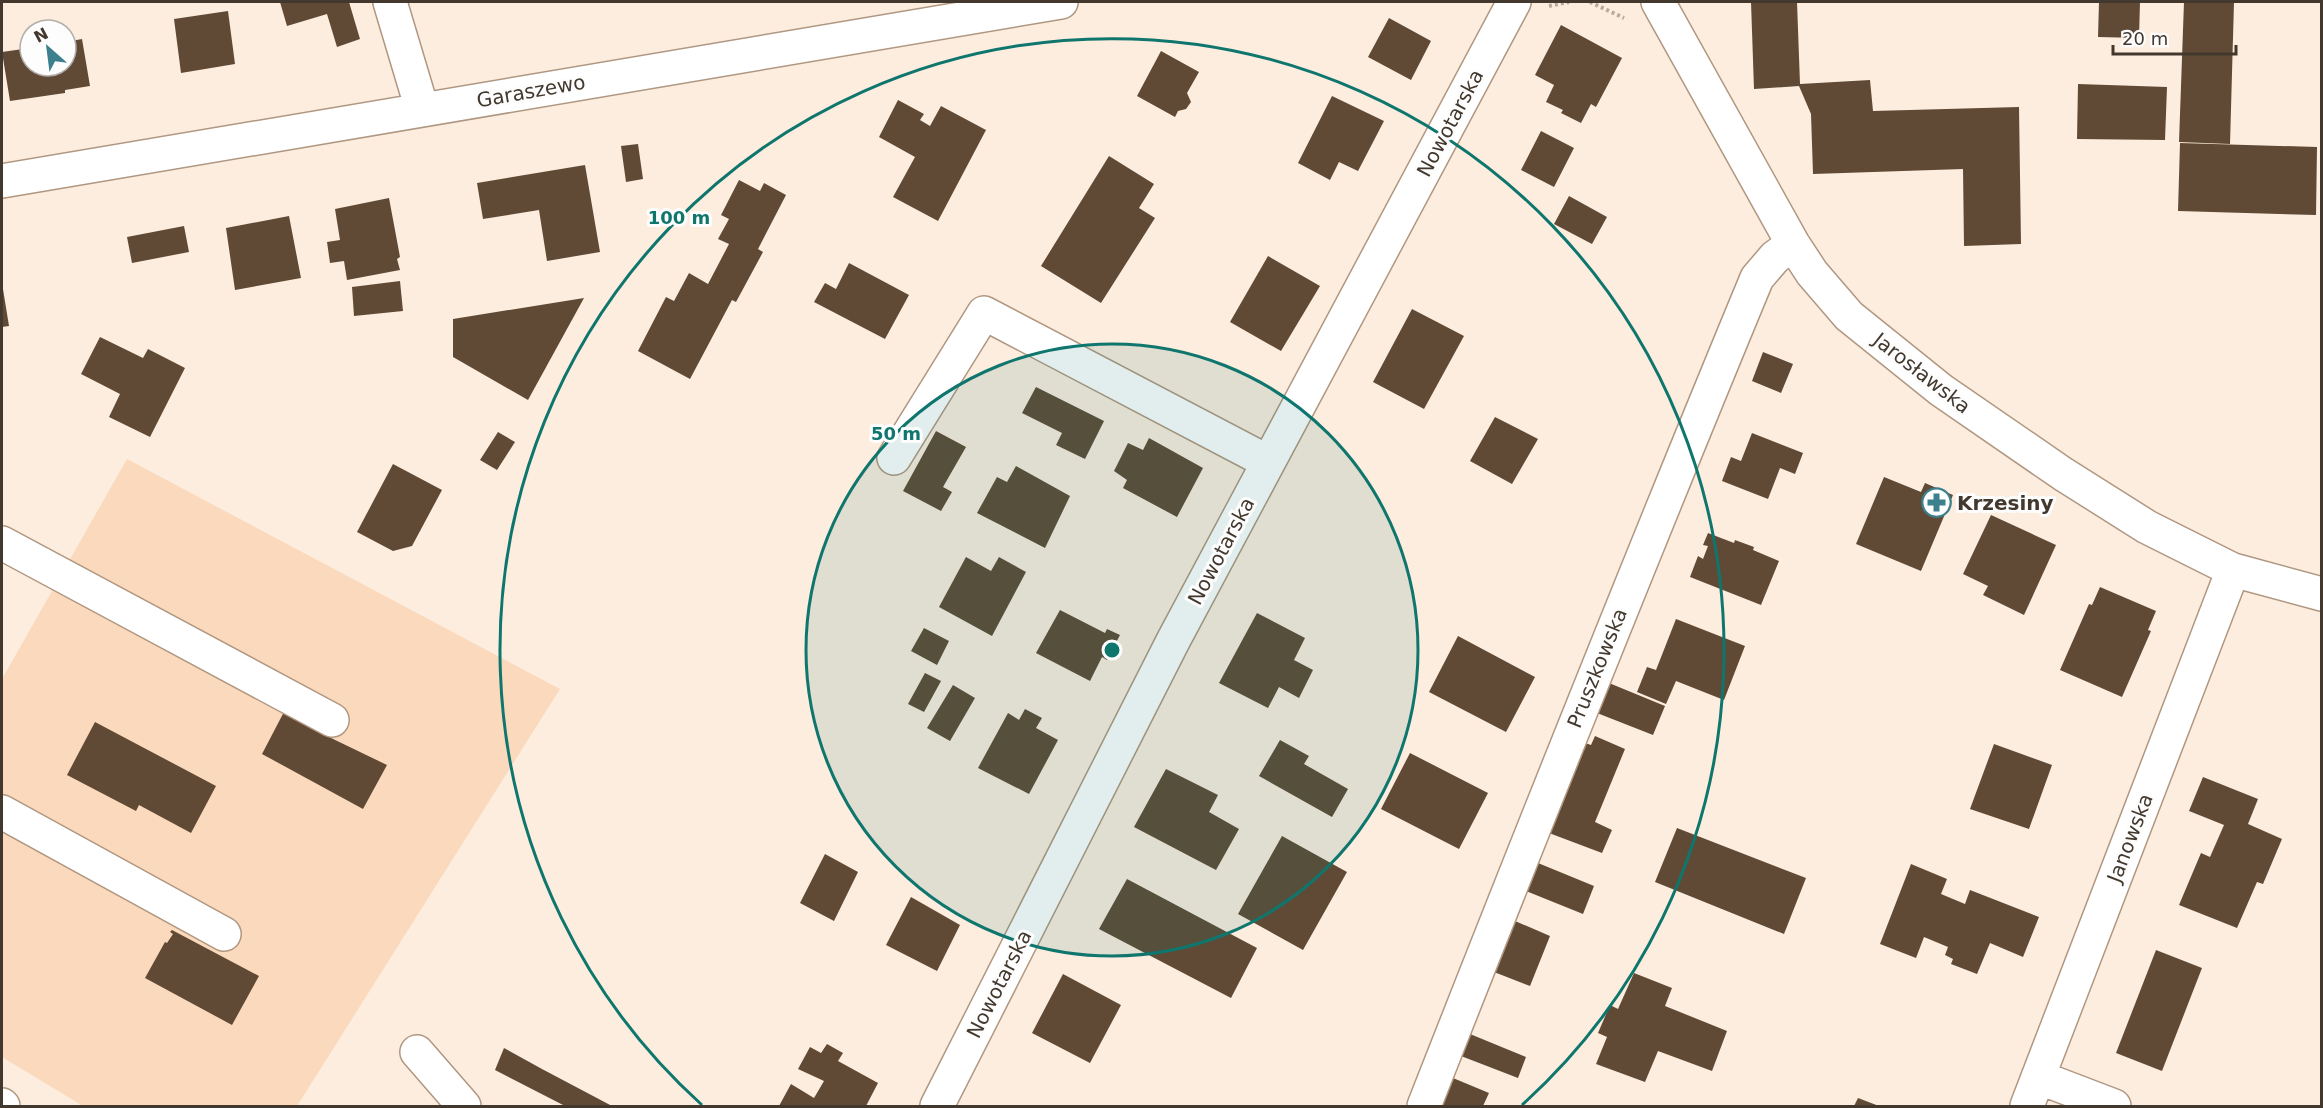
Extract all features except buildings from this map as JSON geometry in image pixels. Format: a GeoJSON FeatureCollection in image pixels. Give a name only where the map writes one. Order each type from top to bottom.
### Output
{"type":"FeatureCollection","features":[{"type":"Feature","properties":{"kind":"street"},"geometry":{"type":"LineString","coordinates":[[390,2],[422,109]]}},
{"type":"Feature","properties":{"kind":"street","name":"Garaszewo"},"geometry":{"type":"LineString","coordinates":[[2,182],[1061,2]]}},
{"type":"Feature","properties":{"kind":"street","name":"Nowotarska"},"geometry":{"type":"LineString","coordinates":[[937,1107],[1173,641],[1514,2]]}},
{"type":"Feature","properties":{"kind":"street","name":"Jarosławska"},"geometry":{"type":"LineString","coordinates":[[1658,2],[1793,244],[1812,273],[1849,316],[1941,390],[2063,474],[2147,527],[2234,570],[2322,594]]}},
{"type":"Feature","properties":{"kind":"street","name":"Pruszkowska"},"geometry":{"type":"LineString","coordinates":[[1424,1107],[1598,665],[1757,278],[1775,257],[1793,244]]}},
{"type":"Feature","properties":{"kind":"street"},"geometry":{"type":"LineString","coordinates":[[894,458],[984,313],[1268,462]]}},
{"type":"Feature","properties":{"kind":"street"},"geometry":{"type":"LineString","coordinates":[[2,543],[332,720]]}},
{"type":"Feature","properties":{"kind":"street","name":"Janowska"},"geometry":{"type":"LineString","coordinates":[[2032,1092],[2234,570]]}},
{"type":"Feature","properties":{"kind":"street"},"geometry":{"type":"LineString","coordinates":[[2,812],[224,934]]}},
{"type":"Feature","properties":{"kind":"street"},"geometry":{"type":"LineString","coordinates":[[417,1052],[465,1107]]}},
{"type":"Feature","properties":{"kind":"street"},"geometry":{"type":"LineString","coordinates":[[2032,1092],[2114,1107]]}},
{"type":"Feature","properties":{"kind":"shaded area"},"geometry":{"type":"Polygon","coordinates":[[[127,459],[560,689],[297,1106],[83,1106],[2,1057],[2,679],[127,459]]]}},
{"type":"Feature","properties":{"kind":"place","name":"Krzesiny"},"geometry":{"type":"Point","coordinates":[1936,503]}}]}
